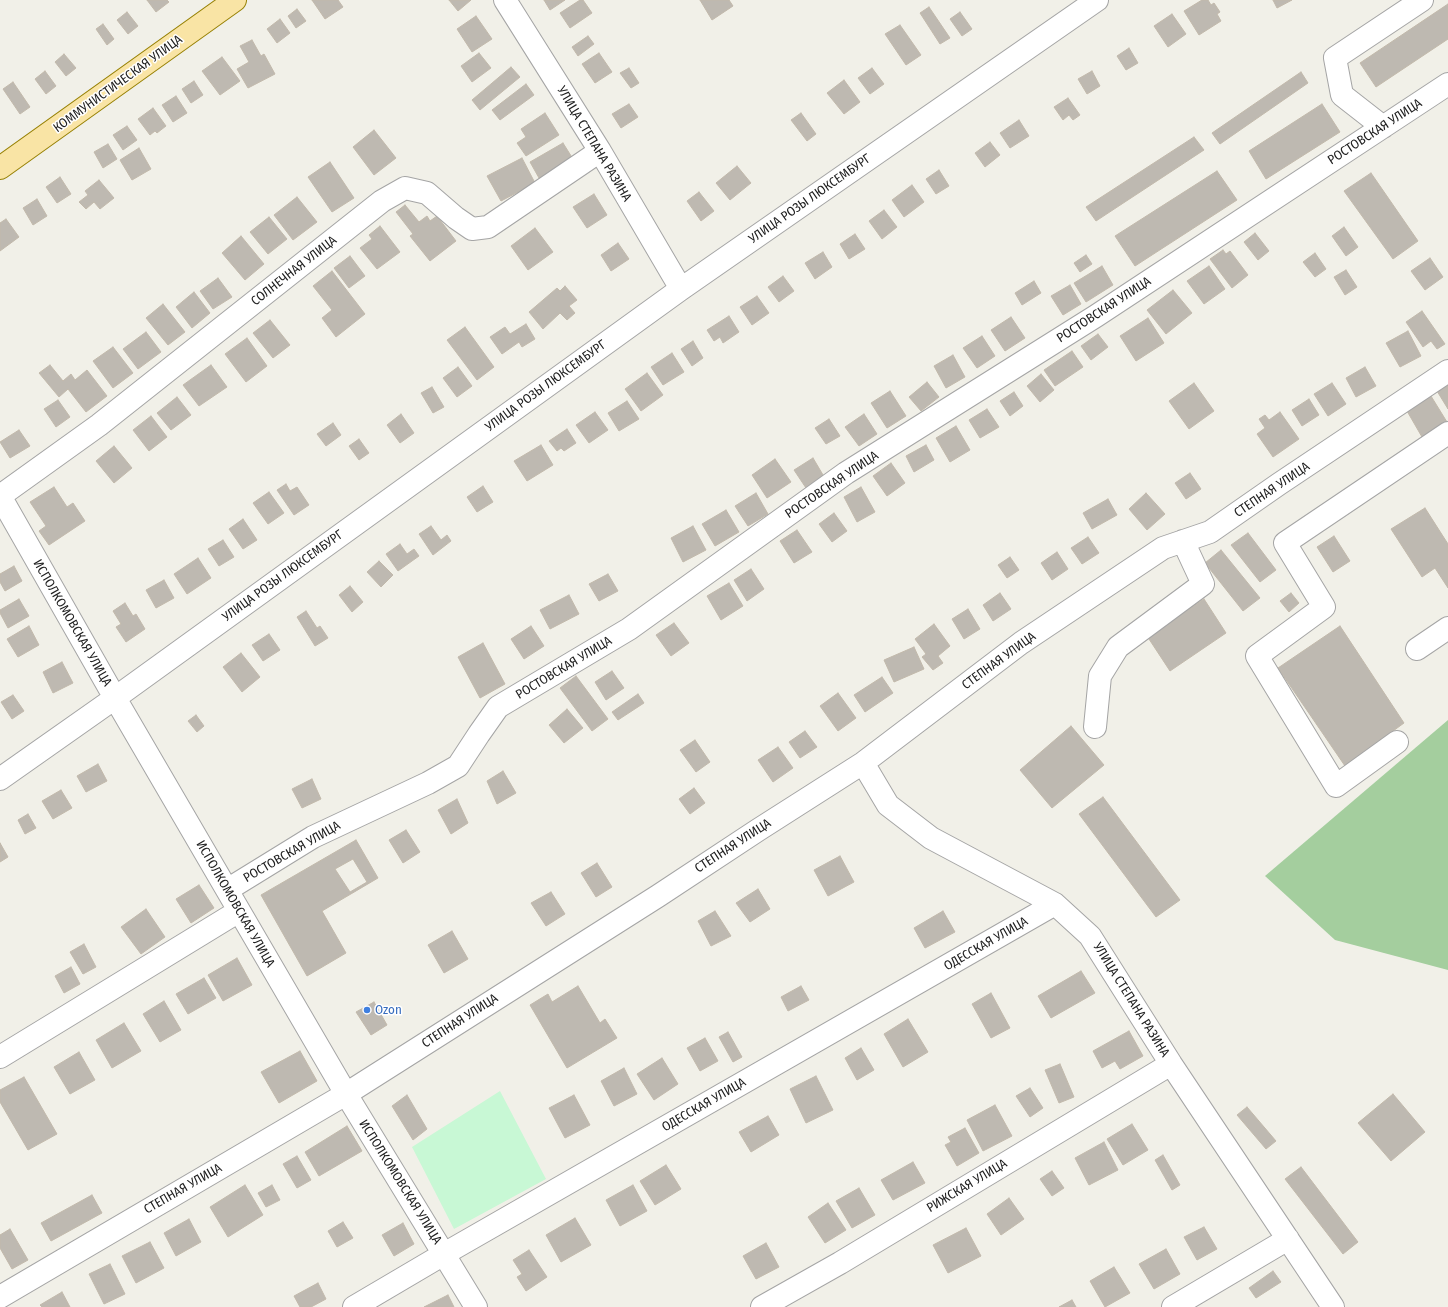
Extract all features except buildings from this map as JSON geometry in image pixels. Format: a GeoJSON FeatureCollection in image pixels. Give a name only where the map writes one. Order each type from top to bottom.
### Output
{"type":"FeatureCollection","features":[{"type":"Feature","properties":{"kind":"main road","name":"КОММУНИСТИЧЕСКАЯ УЛИЦА"},"geometry":{"type":"LineString","coordinates":[[0,168],[236,0]]}},
{"type":"Feature","properties":{"kind":"street","name":"УЛИЦА СТЕПАНА РАЗИНА"},"geometry":{"type":"LineString","coordinates":[[505,0],[600,151],[681,289]]}},
{"type":"Feature","properties":{"kind":"street","name":"УЛИЦА РОЗЫ ЛЮКСЕМБУРГ"},"geometry":{"type":"LineString","coordinates":[[0,779],[115,698],[681,289],[1097,0]]}},
{"type":"Feature","properties":{"kind":"street"},"geometry":{"type":"LineString","coordinates":[[1383,127],[1342,95],[1336,58],[1422,0]]}},
{"type":"Feature","properties":{"kind":"street","name":"РОСТОВСКАЯ УЛИЦА"},"geometry":{"type":"LineString","coordinates":[[227,890],[313,837],[428,783],[458,766],[498,707],[628,629],[846,474],[1096,316],[1448,84]]}},
{"type":"Feature","properties":{"kind":"street","name":"СОЛНЕЧНАЯ УЛИЦА"},"geometry":{"type":"LineString","coordinates":[[0,496],[99,425],[382,201],[405,188],[427,193],[456,218],[472,229],[488,227],[600,151]]}},
{"type":"Feature","properties":{"kind":"street","name":"СТЕПНАЯ УЛИЦА"},"geometry":{"type":"LineString","coordinates":[[0,1297],[346,1094],[658,896],[863,763],[1021,643],[1163,548],[1210,532],[1448,371]]}},
{"type":"Feature","properties":{"kind":"street"},"geometry":{"type":"LineString","coordinates":[[1397,742],[1336,786],[1257,656],[1324,607],[1285,542],[1446,440]]}},
{"type":"Feature","properties":{"kind":"street","name":"ИСПОЛКОМОВСКАЯ УЛИЦА"},"geometry":{"type":"LineString","coordinates":[[0,496],[115,698],[346,1094],[476,1307]]}},
{"type":"Feature","properties":{"kind":"street"},"geometry":{"type":"LineString","coordinates":[[1095,727],[1100,676],[1118,646],[1203,584],[1183,541]]}},
{"type":"Feature","properties":{"kind":"street"},"geometry":{"type":"LineString","coordinates":[[1417,649],[1448,628]]}},
{"type":"Feature","properties":{"kind":"street","name":"УЛИЦА СТЕПАНА РАЗИНА"},"geometry":{"type":"LineString","coordinates":[[863,763],[888,805],[931,838],[1055,904],[1090,936],[1171,1064],[1333,1307]]}},
{"type":"Feature","properties":{"kind":"street","name":"ОДЕССКАЯ УЛИЦА"},"geometry":{"type":"LineString","coordinates":[[354,1307],[1055,904]]}},
{"type":"Feature","properties":{"kind":"street"},"geometry":{"type":"LineString","coordinates":[[0,1057],[240,911]]}},
{"type":"Feature","properties":{"kind":"street","name":"РИЖСКАЯ УЛИЦА"},"geometry":{"type":"LineString","coordinates":[[762,1307],[840,1263],[1171,1064]]}},
{"type":"Feature","properties":{"kind":"street"},"geometry":{"type":"LineString","coordinates":[[1173,1307],[1288,1239]]}},
{"type":"Feature","properties":{"kind":"green space"},"geometry":{"type":"Polygon","coordinates":[[[1448,720],[1448,970],[1335,940],[1265,876],[1448,720]]]}},
{"type":"Feature","properties":{"kind":"green space"},"geometry":{"type":"Polygon","coordinates":[[[500,1091],[546,1179],[454,1229],[412,1147],[500,1091]]]}},
{"type":"Feature","properties":{"kind":"place","name":"Ozon"},"geometry":{"type":"Point","coordinates":[367,1010]}}]}
